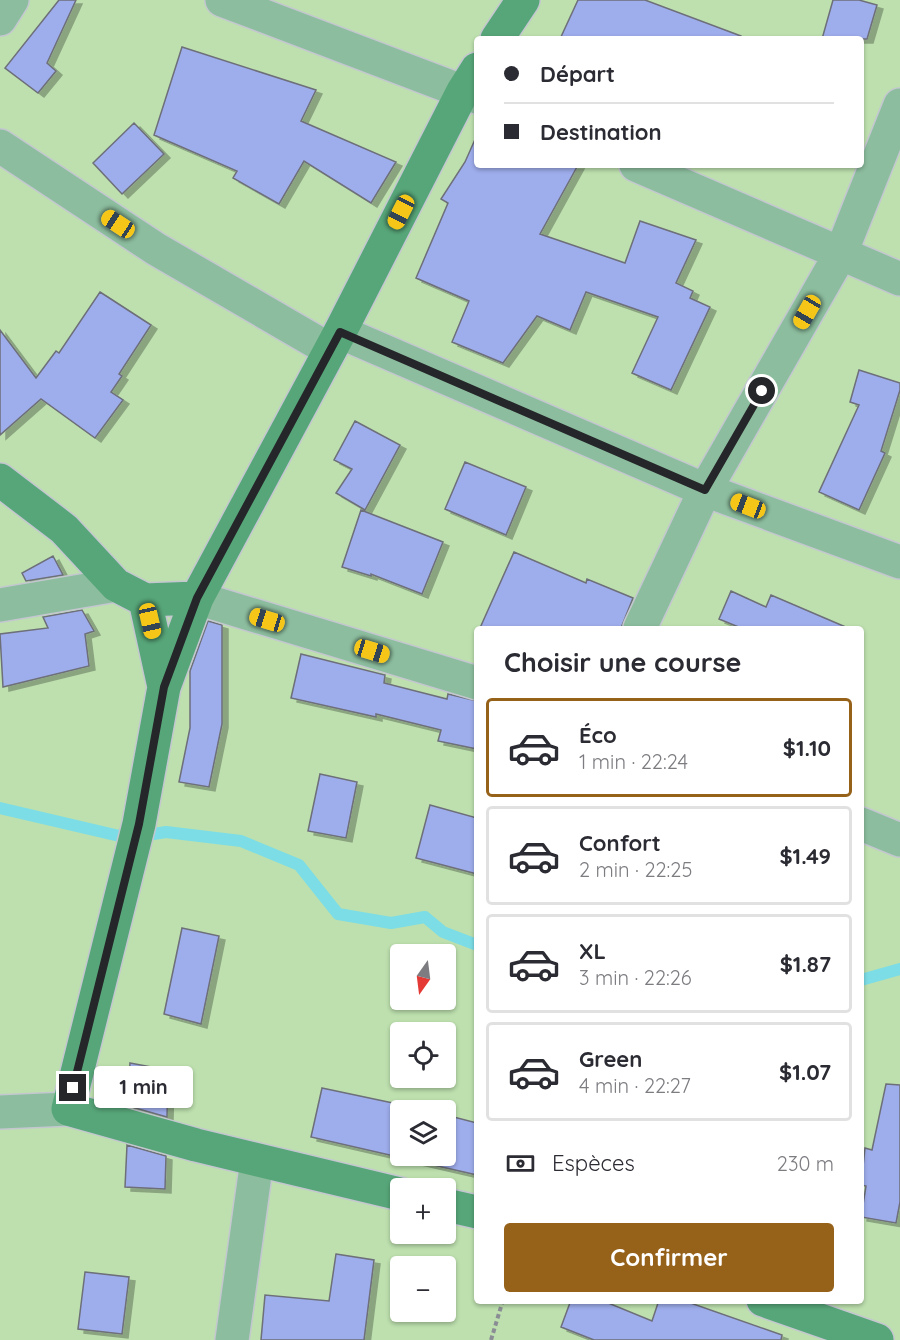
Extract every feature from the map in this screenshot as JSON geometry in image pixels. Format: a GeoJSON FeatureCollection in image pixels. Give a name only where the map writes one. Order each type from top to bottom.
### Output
{"type":"FeatureCollection","features":[{"type":"Feature","properties":{"kind":"street"},"geometry":{"type":"LineString","coordinates":[[0,19],[12,0]]}},
{"type":"Feature","properties":{"kind":"street"},"geometry":{"type":"LineString","coordinates":[[68,1109],[139,824],[164,687],[197,598],[472,86],[222,0]]}},
{"type":"Feature","properties":{"kind":"street"},"geometry":{"type":"LineString","coordinates":[[499,36],[523,0]]}},
{"type":"Feature","properties":{"kind":"street"},"geometry":{"type":"LineString","coordinates":[[641,626],[705,490],[841,253],[900,105]]}},
{"type":"Feature","properties":{"kind":"street"},"geometry":{"type":"LineString","coordinates":[[0,146],[156,249],[335,341],[705,490],[900,562]]}},
{"type":"Feature","properties":{"kind":"street"},"geometry":{"type":"LineString","coordinates":[[643,168],[900,279]]}},
{"type":"Feature","properties":{"kind":"street"},"geometry":{"type":"LineString","coordinates":[[0,480],[64,529],[116,585],[145,600],[197,598],[474,682]]}},
{"type":"Feature","properties":{"kind":"street"},"geometry":{"type":"LineString","coordinates":[[0,605],[116,585]]}},
{"type":"Feature","properties":{"kind":"street"},"geometry":{"type":"LineString","coordinates":[[145,600],[164,687]]}},
{"type":"Feature","properties":{"kind":"street"},"geometry":{"type":"LineString","coordinates":[[864,825],[900,840]]}},
{"type":"Feature","properties":{"kind":"street"},"geometry":{"type":"LineString","coordinates":[[0,1112],[68,1109],[257,1160],[390,1192]]}},
{"type":"Feature","properties":{"kind":"street"},"geometry":{"type":"LineString","coordinates":[[232,1340],[257,1160]]}},
{"type":"Feature","properties":{"kind":"street"},"geometry":{"type":"LineString","coordinates":[[456,1207],[474,1211]]}},
{"type":"Feature","properties":{"kind":"street"},"geometry":{"type":"LineString","coordinates":[[774,1304],[877,1340]]}},
{"type":"Feature","properties":{"kind":"path"},"geometry":{"type":"LineString","coordinates":[[491,1340],[502,1304]]}},
{"type":"Feature","properties":{"kind":"green space"},"geometry":{"type":"Polygon","coordinates":[[[0,0],[900,0],[900,1340],[0,1340],[0,0]]]}},
{"type":"Feature","properties":{"kind":"building"},"geometry":{"type":"Polygon","coordinates":[[[59,0],[76,0],[47,63],[56,71],[38,93],[5,68],[59,0]]]}},
{"type":"Feature","properties":{"kind":"building"},"geometry":{"type":"Polygon","coordinates":[[[578,0],[645,0],[741,36],[561,36],[578,0]]]}},
{"type":"Feature","properties":{"kind":"building"},"geometry":{"type":"Polygon","coordinates":[[[833,0],[859,0],[877,5],[867,39],[864,39],[864,36],[823,36],[833,0]]]}},
{"type":"Feature","properties":{"kind":"building"},"geometry":{"type":"Polygon","coordinates":[[[182,47],[316,90],[301,121],[396,162],[371,203],[304,161],[279,204],[233,178],[237,171],[154,135],[182,47]]]}},
{"type":"Feature","properties":{"kind":"building"},"geometry":{"type":"Polygon","coordinates":[[[134,123],[164,154],[122,194],[93,163],[134,123]]]}},
{"type":"Feature","properties":{"kind":"building"},"geometry":{"type":"Polygon","coordinates":[[[474,142],[474,168],[576,168],[540,234],[625,263],[640,221],[696,240],[676,283],[693,291],[690,298],[710,307],[671,390],[632,373],[658,317],[586,292],[570,330],[537,316],[503,363],[452,342],[469,301],[416,278],[448,203],[441,199],[465,162],[474,142]]]}},
{"type":"Feature","properties":{"kind":"building"},"geometry":{"type":"Polygon","coordinates":[[[100,292],[151,325],[119,374],[122,376],[111,392],[123,400],[95,438],[41,399],[0,435],[0,330],[36,378],[56,351],[59,353],[100,292]]]}},
{"type":"Feature","properties":{"kind":"building"},"geometry":{"type":"Polygon","coordinates":[[[859,370],[900,383],[900,390],[881,451],[885,453],[859,510],[819,492],[859,405],[850,402],[859,370]]]}},
{"type":"Feature","properties":{"kind":"building"},"geometry":{"type":"Polygon","coordinates":[[[355,421],[400,445],[365,510],[336,493],[352,469],[334,460],[355,421]]]}},
{"type":"Feature","properties":{"kind":"building"},"geometry":{"type":"Polygon","coordinates":[[[465,462],[526,487],[506,535],[445,509],[465,462]]]}},
{"type":"Feature","properties":{"kind":"building"},"geometry":{"type":"Polygon","coordinates":[[[361,510],[443,542],[422,594],[371,574],[371,576],[342,567],[361,510]]]}},
{"type":"Feature","properties":{"kind":"building"},"geometry":{"type":"Polygon","coordinates":[[[514,552],[586,583],[587,579],[633,598],[622,626],[481,626],[514,552]]]}},
{"type":"Feature","properties":{"kind":"building"},"geometry":{"type":"Polygon","coordinates":[[[53,556],[63,575],[26,581],[22,573],[53,556]]]}},
{"type":"Feature","properties":{"kind":"building"},"geometry":{"type":"Polygon","coordinates":[[[731,591],[766,607],[771,595],[843,626],[736,626],[719,619],[731,591]]]}},
{"type":"Feature","properties":{"kind":"building"},"geometry":{"type":"Polygon","coordinates":[[[82,610],[94,631],[85,634],[89,666],[3,687],[0,634],[48,628],[43,617],[82,610]]]}},
{"type":"Feature","properties":{"kind":"building"},"geometry":{"type":"Polygon","coordinates":[[[208,621],[222,625],[222,724],[209,787],[179,782],[190,728],[190,671],[208,621]]]}},
{"type":"Feature","properties":{"kind":"building"},"geometry":{"type":"Polygon","coordinates":[[[301,654],[385,675],[384,683],[447,699],[448,694],[474,700],[474,748],[438,741],[441,730],[376,714],[376,717],[291,698],[301,654]]]}},
{"type":"Feature","properties":{"kind":"building"},"geometry":{"type":"Polygon","coordinates":[[[320,774],[357,782],[346,838],[308,831],[320,774]]]}},
{"type":"Feature","properties":{"kind":"building"},"geometry":{"type":"Polygon","coordinates":[[[430,805],[474,817],[474,873],[416,858],[430,805]]]}},
{"type":"Feature","properties":{"kind":"building"},"geometry":{"type":"Polygon","coordinates":[[[182,928],[219,936],[201,1024],[164,1014],[182,928]]]}},
{"type":"Feature","properties":{"kind":"building"},"geometry":{"type":"Polygon","coordinates":[[[130,1063],[168,1070],[167,1117],[128,1106],[130,1063]]]}},
{"type":"Feature","properties":{"kind":"building"},"geometry":{"type":"Polygon","coordinates":[[[886,1084],[900,1085],[900,1202],[896,1223],[864,1218],[865,1148],[872,1150],[886,1084]]]}},
{"type":"Feature","properties":{"kind":"building"},"geometry":{"type":"Polygon","coordinates":[[[322,1088],[390,1102],[390,1155],[311,1137],[322,1088]]]}},
{"type":"Feature","properties":{"kind":"building"},"geometry":{"type":"Polygon","coordinates":[[[456,1118],[474,1122],[474,1174],[438,1166],[456,1166],[456,1118]]]}},
{"type":"Feature","properties":{"kind":"building"},"geometry":{"type":"Polygon","coordinates":[[[127,1145],[166,1156],[165,1189],[125,1187],[127,1145]]]}},
{"type":"Feature","properties":{"kind":"building"},"geometry":{"type":"Polygon","coordinates":[[[336,1254],[374,1260],[364,1340],[261,1340],[265,1295],[329,1301],[336,1254]]]}},
{"type":"Feature","properties":{"kind":"building"},"geometry":{"type":"Polygon","coordinates":[[[85,1272],[129,1277],[122,1334],[78,1329],[85,1272]]]}},
{"type":"Feature","properties":{"kind":"building"},"geometry":{"type":"Polygon","coordinates":[[[570,1304],[611,1304],[652,1321],[658,1304],[693,1304],[782,1335],[781,1340],[594,1340],[561,1327],[570,1304]]]}},
{"type":"Feature","properties":{"kind":"waterway"},"geometry":{"type":"LineString","coordinates":[[0,808],[128,838],[166,832],[241,841],[299,865],[338,914],[391,923],[425,917],[443,932],[474,944]]}},
{"type":"Feature","properties":{"kind":"waterway"},"geometry":{"type":"LineString","coordinates":[[864,979],[900,969]]}},
{"type":"Feature","properties":{"kind":"route"},"geometry":{"type":"LineString","coordinates":[[73,1088],[139,824],[164,687],[197,598],[340,332],[705,490],[762,391]]}}]}
